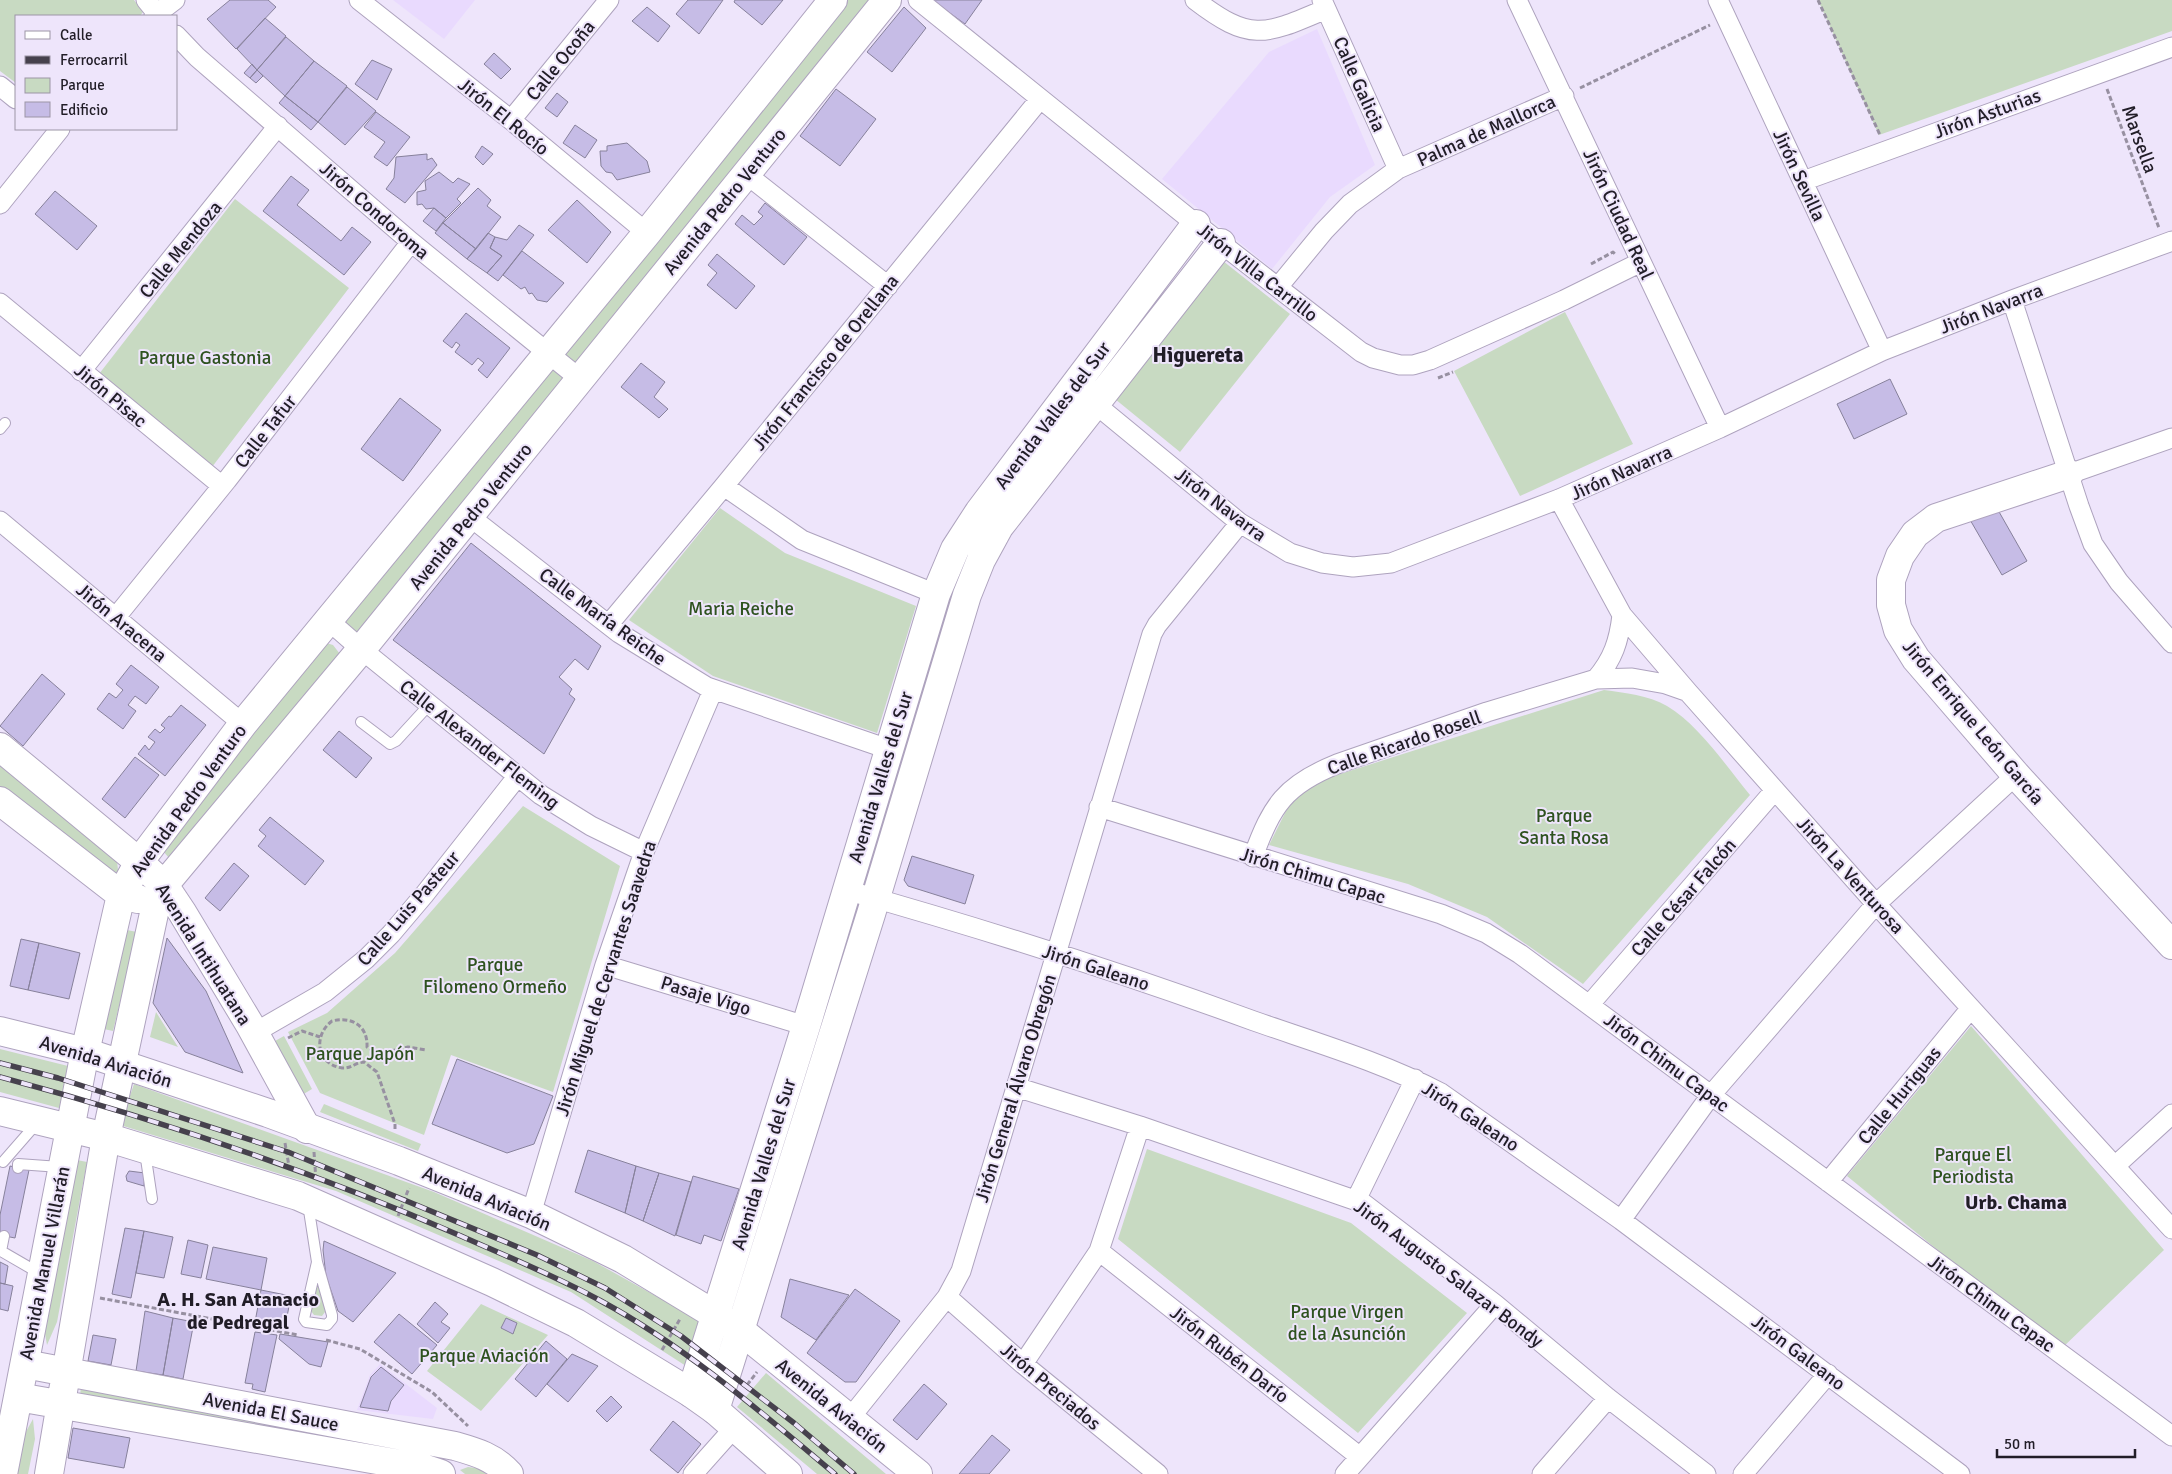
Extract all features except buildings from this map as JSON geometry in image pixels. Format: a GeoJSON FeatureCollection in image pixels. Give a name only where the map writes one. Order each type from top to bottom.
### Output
{"type":"FeatureCollection","features":[{"type":"Feature","properties":{"kind":"main road","name":"Avenida Pedro Venturo"},"geometry":{"type":"LineString","coordinates":[[85,1052],[121,894],[139,862],[243,724],[647,233],[833,0]]}},
{"type":"Feature","properties":{"kind":"main road","name":"Avenida Pedro Venturo"},"geometry":{"type":"LineString","coordinates":[[121,1063],[160,895],[887,0]]}},
{"type":"Feature","properties":{"kind":"main road","name":"Avenida Valles del Sur"},"geometry":{"type":"LineString","coordinates":[[691,1393],[806,1026],[888,748],[936,594],[955,549],[979,512],[1196,224]]}},
{"type":"Feature","properties":{"kind":"main road","name":"Avenida Valles del Sur"},"geometry":{"type":"LineString","coordinates":[[725,1419],[740,1330],[876,899],[967,595],[981,560],[999,527],[1094,403],[1221,243]]}},
{"type":"Feature","properties":{"kind":"main road","name":"Jirón Enrique León García"},"geometry":{"type":"LineString","coordinates":[[2069,474],[1936,518],[1915,534],[1900,556],[1892,580],[1891,605],[1898,630],[1916,659],[2016,775],[2172,945]]}},
{"type":"Feature","properties":{"kind":"main road","name":"Avenida Intihuatana"},"geometry":{"type":"LineString","coordinates":[[0,747],[139,862],[160,895],[182,912],[254,1033],[307,1128]]}},
{"type":"Feature","properties":{"kind":"main road","name":"Avenida Intihuatana"},"geometry":{"type":"LineString","coordinates":[[0,801],[121,894],[160,895]]}},
{"type":"Feature","properties":{"kind":"main road","name":"Avenida Aviación"},"geometry":{"type":"LineString","coordinates":[[0,1031],[121,1063],[280,1118],[531,1214],[623,1259],[740,1330],[918,1474]]}},
{"type":"Feature","properties":{"kind":"main road","name":"Avenida Manuel Villarán"},"geometry":{"type":"LineString","coordinates":[[3,1474],[85,1052]]}},
{"type":"Feature","properties":{"kind":"main road","name":"Avenida Manuel Villarán"},"geometry":{"type":"LineString","coordinates":[[50,1474],[106,1137],[121,1063]]}},
{"type":"Feature","properties":{"kind":"main road"},"geometry":{"type":"LineString","coordinates":[[0,1111],[106,1137],[301,1197],[492,1282],[576,1322],[691,1393],[725,1419],[788,1474]]}},
{"type":"Feature","properties":{"kind":"main road","name":"Avenida El Sauce"},"geometry":{"type":"LineString","coordinates":[[25,1364],[455,1446],[484,1455],[502,1465],[510,1474]]}},
{"type":"Feature","properties":{"kind":"main road","name":"Avenida El Sauce"},"geometry":{"type":"LineString","coordinates":[[18,1397],[428,1472]]}},
{"type":"Feature","properties":{"kind":"street"},"geometry":{"type":"LineString","coordinates":[[154,12],[175,0]]}},
{"type":"Feature","properties":{"kind":"street","name":"Jirón El Rocío"},"geometry":{"type":"LineString","coordinates":[[360,0],[511,120],[647,233]]}},
{"type":"Feature","properties":{"kind":"street","name":"Calle Ocoña"},"geometry":{"type":"LineString","coordinates":[[511,120],[609,0]]}},
{"type":"Feature","properties":{"kind":"street","name":"Jirón Villa Carrillo"},"geometry":{"type":"LineString","coordinates":[[918,0],[1196,224],[1361,352],[1386,363],[1413,365],[1475,342],[1634,266]]}},
{"type":"Feature","properties":{"kind":"street"},"geometry":{"type":"LineString","coordinates":[[1195,0],[1233,26],[1249,30],[1271,30],[1324,4]]}},
{"type":"Feature","properties":{"kind":"street","name":"Jirón Ciudad Real"},"geometry":{"type":"LineString","coordinates":[[1518,0],[1564,96],[1634,266],[1720,428]]}},
{"type":"Feature","properties":{"kind":"street","name":"Jirón Sevilla"},"geometry":{"type":"LineString","coordinates":[[1718,0],[1882,351]]}},
{"type":"Feature","properties":{"kind":"street","name":"Calle Galicia"},"geometry":{"type":"LineString","coordinates":[[1324,4],[1398,169]]}},
{"type":"Feature","properties":{"kind":"street","name":"Jirón Condoroma"},"geometry":{"type":"LineString","coordinates":[[178,37],[197,57],[411,242],[580,379]]}},
{"type":"Feature","properties":{"kind":"street","name":"Jirón Asturias"},"geometry":{"type":"LineString","coordinates":[[1803,181],[2172,47]]}},
{"type":"Feature","properties":{"kind":"street"},"geometry":{"type":"LineString","coordinates":[[0,86],[15,98]]}},
{"type":"Feature","properties":{"kind":"street","name":"Palma de Mallorca"},"geometry":{"type":"LineString","coordinates":[[1278,287],[1324,231],[1350,204],[1398,169],[1564,96]]}},
{"type":"Feature","properties":{"kind":"street","name":"Jirón Francisco de Orellana"},"geometry":{"type":"LineString","coordinates":[[609,624],[1040,99]]}},
{"type":"Feature","properties":{"kind":"street","name":"Calle Mendoza"},"geometry":{"type":"LineString","coordinates":[[82,371],[278,126]]}},
{"type":"Feature","properties":{"kind":"street"},"geometry":{"type":"LineString","coordinates":[[0,204],[59,130]]}},
{"type":"Feature","properties":{"kind":"street"},"geometry":{"type":"LineString","coordinates":[[746,174],[888,286]]}},
{"type":"Feature","properties":{"kind":"street","name":"Calle Tafur"},"geometry":{"type":"LineString","coordinates":[[116,617],[222,486],[411,242]]}},
{"type":"Feature","properties":{"kind":"street","name":"Jirón Navarra"},"geometry":{"type":"LineString","coordinates":[[1094,403],[1240,524],[1290,553],[1322,563],[1353,567],[1391,563],[1559,499],[1720,428],[1882,351],[2012,300],[2168,243]]}},
{"type":"Feature","properties":{"kind":"street"},"geometry":{"type":"LineString","coordinates":[[2012,300],[2093,544],[2120,582],[2172,643]]}},
{"type":"Feature","properties":{"kind":"street","name":"Jirón Pisac"},"geometry":{"type":"LineString","coordinates":[[0,303],[222,486]]}},
{"type":"Feature","properties":{"kind":"street"},"geometry":{"type":"LineString","coordinates":[[2069,474],[2172,438]]}},
{"type":"Feature","properties":{"kind":"street"},"geometry":{"type":"LineString","coordinates":[[724,486],[802,540],[936,594]]}},
{"type":"Feature","properties":{"kind":"street","name":"Jirón La Venturosa"},"geometry":{"type":"LineString","coordinates":[[1559,499],[1622,615],[1876,904],[2172,1229]]}},
{"type":"Feature","properties":{"kind":"street","name":"Calle María Reiche"},"geometry":{"type":"LineString","coordinates":[[469,516],[639,647],[713,690],[888,748]]}},
{"type":"Feature","properties":{"kind":"street","name":"Jirón Aracena"},"geometry":{"type":"LineString","coordinates":[[0,521],[243,724]]}},
{"type":"Feature","properties":{"kind":"street","name":"Jirón General Álvaro Obregón"},"geometry":{"type":"LineString","coordinates":[[850,1418],[947,1297],[961,1271],[1152,634],[1157,625],[1240,524]]}},
{"type":"Feature","properties":{"kind":"street"},"geometry":{"type":"LineString","coordinates":[[1596,678],[1612,657],[1620,633],[1622,615]]}},
{"type":"Feature","properties":{"kind":"street","name":"Calle Alexander Fleming"},"geometry":{"type":"LineString","coordinates":[[328,620],[429,705],[541,795],[577,818],[644,852]]}},
{"type":"Feature","properties":{"kind":"street","name":"Calle Ricardo Rosell"},"geometry":{"type":"LineString","coordinates":[[1253,857],[1263,829],[1278,802],[1288,792],[1314,773],[1487,712],[1596,678],[1632,678],[1666,684],[1688,692]]}},
{"type":"Feature","properties":{"kind":"street","name":"Jirón Miguel de Cervantes Saavedra"},"geometry":{"type":"LineString","coordinates":[[531,1214],[605,965],[644,852],[713,690]]}},
{"type":"Feature","properties":{"kind":"street"},"geometry":{"type":"LineString","coordinates":[[1621,1220],[1711,1095],[1876,904],[2016,775]]}},
{"type":"Feature","properties":{"kind":"street","name":"Calle Luis Pasteur"},"geometry":{"type":"LineString","coordinates":[[254,1033],[325,992],[366,959],[418,901],[517,777]]}},
{"type":"Feature","properties":{"kind":"street","name":"Calle César Falcón"},"geometry":{"type":"LineString","coordinates":[[1590,1004],[1775,790]]}},
{"type":"Feature","properties":{"kind":"street","name":"Jirón Chimu Capac"},"geometry":{"type":"LineString","coordinates":[[1099,807],[1253,857],[1441,914],[1486,933],[1520,954],[1590,1004],[2172,1436]]}},
{"type":"Feature","properties":{"kind":"street","name":"Jirón Galeano"},"geometry":{"type":"LineString","coordinates":[[846,890],[1055,954],[1352,1054],[1415,1079],[1464,1107],[1621,1220],[1960,1474]]}},
{"type":"Feature","properties":{"kind":"street","name":"Pasaje Vigo"},"geometry":{"type":"LineString","coordinates":[[605,965],[806,1026]]}},
{"type":"Feature","properties":{"kind":"street","name":"Calle Huriguas"},"geometry":{"type":"LineString","coordinates":[[1828,1182],[1971,1008]]}},
{"type":"Feature","properties":{"kind":"street"},"geometry":{"type":"LineString","coordinates":[[1356,1200],[1415,1079]]}},
{"type":"Feature","properties":{"kind":"street","name":"Jirón Augusto Salazar Bondy"},"geometry":{"type":"LineString","coordinates":[[1016,1087],[1140,1126],[1356,1200],[1495,1304],[1608,1398],[1706,1474]]}},
{"type":"Feature","properties":{"kind":"street"},"geometry":{"type":"LineString","coordinates":[[2115,1166],[2172,1114]]}},
{"type":"Feature","properties":{"kind":"street"},"geometry":{"type":"LineString","coordinates":[[1023,1364],[1099,1251],[1140,1126]]}},
{"type":"Feature","properties":{"kind":"street","name":"Jirón Rubén Darío"},"geometry":{"type":"LineString","coordinates":[[1099,1251],[1360,1457]]}},
{"type":"Feature","properties":{"kind":"street","name":"Jirón Preciados"},"geometry":{"type":"LineString","coordinates":[[947,1297],[1023,1364],[1158,1474]]}},
{"type":"Feature","properties":{"kind":"street"},"geometry":{"type":"LineString","coordinates":[[1345,1474],[1495,1304]]}},
{"type":"Feature","properties":{"kind":"street"},"geometry":{"type":"LineString","coordinates":[[1743,1474],[1828,1374]]}},
{"type":"Feature","properties":{"kind":"street"},"geometry":{"type":"LineString","coordinates":[[1542,1474],[1608,1398]]}},
{"type":"Feature","properties":{"kind":"street"},"geometry":{"type":"LineString","coordinates":[[694,1474],[725,1419]]}},
{"type":"Feature","properties":{"kind":"street"},"geometry":{"type":"LineString","coordinates":[[428,1441],[428,1472]]}},
{"type":"Feature","properties":{"kind":"lane"},"geometry":{"type":"LineString","coordinates":[[361,722],[390,744],[396,741],[429,705]]}},
{"type":"Feature","properties":{"kind":"lane"},"geometry":{"type":"LineString","coordinates":[[39,1120],[3,1162],[18,1166],[62,1167]]}},
{"type":"Feature","properties":{"kind":"lane"},"geometry":{"type":"LineString","coordinates":[[145,1149],[152,1199]]}},
{"type":"Feature","properties":{"kind":"lane"},"geometry":{"type":"LineString","coordinates":[[301,1197],[332,1315],[332,1319],[327,1325],[316,1324],[304,1319],[317,1262]]}},
{"type":"Feature","properties":{"kind":"lane"},"geometry":{"type":"LineString","coordinates":[[4,1236],[1,1250],[41,1274]]}},
{"type":"Feature","properties":{"kind":"path"},"geometry":{"type":"LineString","coordinates":[[1818,0],[1879,135]]}},
{"type":"Feature","properties":{"kind":"path","name":"Palma de Mallorca"},"geometry":{"type":"LineString","coordinates":[[1564,96],[1726,18]]}},
{"type":"Feature","properties":{"kind":"path","name":"Marsella"},"geometry":{"type":"LineString","coordinates":[[2101,72],[2168,243]]}},
{"type":"Feature","properties":{"kind":"path"},"geometry":{"type":"LineString","coordinates":[[1587,266],[1613,252],[1634,266]]}},
{"type":"Feature","properties":{"kind":"path"},"geometry":{"type":"LineString","coordinates":[[395,1128],[377,1072],[364,1062],[344,1068],[330,1064],[319,1049],[320,1037],[332,1021],[348,1020],[357,1023],[364,1029],[367,1047],[378,1054],[408,1047],[426,1050]]}},
{"type":"Feature","properties":{"kind":"path"},"geometry":{"type":"LineString","coordinates":[[288,1038],[302,1031],[320,1037]]}},
{"type":"Feature","properties":{"kind":"path"},"geometry":{"type":"LineString","coordinates":[[280,1118],[301,1197]]}},
{"type":"Feature","properties":{"kind":"path"},"geometry":{"type":"LineString","coordinates":[[398,1216],[410,1185]]}},
{"type":"Feature","properties":{"kind":"path"},"geometry":{"type":"LineString","coordinates":[[80,1294],[307,1336]]}},
{"type":"Feature","properties":{"kind":"path"},"geometry":{"type":"LineString","coordinates":[[662,1351],[684,1312]]}},
{"type":"Feature","properties":{"kind":"path"},"geometry":{"type":"LineString","coordinates":[[323,1339],[360,1349],[432,1392],[466,1422],[484,1455]]}},
{"type":"Feature","properties":{"kind":"shaded area"},"geometry":{"type":"Polygon","coordinates":[[[393,0],[475,0],[444,39],[393,0]]]}},
{"type":"Feature","properties":{"kind":"shaded area"},"geometry":{"type":"Polygon","coordinates":[[[1317,29],[1375,165],[1330,197],[1272,269],[1162,179],[1269,52],[1317,29]]]}},
{"type":"Feature","properties":{"kind":"shaded area"},"geometry":{"type":"Polygon","coordinates":[[[380,1364],[437,1408],[433,1419],[357,1410],[370,1375],[380,1364]]]}},
{"type":"Feature","properties":{"kind":"green space"},"geometry":{"type":"Polygon","coordinates":[[[0,0],[134,0],[143,12],[141,15],[15,15],[15,82],[0,71],[0,0]]]}},
{"type":"Feature","properties":{"kind":"green space"},"geometry":{"type":"Polygon","coordinates":[[[838,0],[882,0],[582,368],[563,365],[562,344],[838,0]]]}},
{"type":"Feature","properties":{"kind":"green space"},"geometry":{"type":"Polygon","coordinates":[[[1818,0],[2172,0],[2172,31],[1879,135],[1818,0]]]}},
{"type":"Feature","properties":{"kind":"green space","name":"Parque Gastonia"},"geometry":{"type":"Polygon","coordinates":[[[235,199],[349,288],[212,467],[99,374],[235,199]]]}},
{"type":"Feature","properties":{"kind":"green space"},"geometry":{"type":"Polygon","coordinates":[[[1223,261],[1290,314],[1180,452],[1115,399],[1223,261]]]}},
{"type":"Feature","properties":{"kind":"green space"},"geometry":{"type":"Polygon","coordinates":[[[1565,312],[1633,444],[1520,496],[1454,371],[1565,312]]]}},
{"type":"Feature","properties":{"kind":"green space"},"geometry":{"type":"Polygon","coordinates":[[[551,366],[568,377],[359,635],[346,632],[343,619],[551,366]]]}},
{"type":"Feature","properties":{"kind":"green space","name":"Maria Reiche"},"geometry":{"type":"Polygon","coordinates":[[[720,508],[785,553],[916,606],[877,733],[713,676],[629,620],[720,508]]]}},
{"type":"Feature","properties":{"kind":"green space"},"geometry":{"type":"Polygon","coordinates":[[[326,643],[333,645],[340,654],[169,858],[163,851],[162,841],[326,643]]]}},
{"type":"Feature","properties":{"kind":"green space","name":"Parque Santa Rosa"},"geometry":{"type":"Polygon","coordinates":[[[1604,690],[1652,699],[1679,714],[1712,747],[1750,795],[1583,984],[1487,917],[1408,884],[1269,845],[1291,801],[1315,782],[1604,690]]]}},
{"type":"Feature","properties":{"kind":"green space"},"geometry":{"type":"Polygon","coordinates":[[[0,764],[117,861],[118,870],[115,876],[0,793],[0,764]]]}},
{"type":"Feature","properties":{"kind":"green space","name":"Parque Filomeno Ormeño"},"geometry":{"type":"Polygon","coordinates":[[[523,806],[620,866],[553,1092],[451,1055],[424,1135],[320,1093],[288,1032],[327,1013],[395,953],[523,806]]]}},
{"type":"Feature","properties":{"kind":"green space"},"geometry":{"type":"Polygon","coordinates":[[[122,929],[137,932],[113,1031],[99,1028],[122,929]]]}},
{"type":"Feature","properties":{"kind":"green space"},"geometry":{"type":"Polygon","coordinates":[[[156,1012],[178,1047],[150,1037],[156,1012]]]}},
{"type":"Feature","properties":{"kind":"green space","name":"Parque El Periodista"},"geometry":{"type":"Polygon","coordinates":[[[1971,1026],[2164,1250],[2060,1350],[1847,1176],[1971,1026]]]}},
{"type":"Feature","properties":{"kind":"green space"},"geometry":{"type":"Polygon","coordinates":[[[284,1036],[312,1089],[302,1095],[275,1041],[284,1036]]]}},
{"type":"Feature","properties":{"kind":"green space"},"geometry":{"type":"Polygon","coordinates":[[[0,1049],[72,1067],[59,1108],[0,1092],[0,1049]]]}},
{"type":"Feature","properties":{"kind":"green space"},"geometry":{"type":"Polygon","coordinates":[[[134,1084],[434,1192],[593,1261],[699,1320],[686,1366],[571,1292],[336,1191],[120,1125],[134,1084]]]}},
{"type":"Feature","properties":{"kind":"green space"},"geometry":{"type":"Polygon","coordinates":[[[324,1104],[421,1144],[418,1151],[320,1112],[324,1104]]]}},
{"type":"Feature","properties":{"kind":"green space","name":"Parque Virgen de la Asunción"},"geometry":{"type":"Polygon","coordinates":[[[1147,1149],[1351,1223],[1467,1313],[1358,1433],[1118,1239],[1147,1149]]]}},
{"type":"Feature","properties":{"kind":"green space"},"geometry":{"type":"Polygon","coordinates":[[[77,1160],[87,1162],[57,1322],[47,1345],[45,1334],[46,1321],[77,1160]]]}},
{"type":"Feature","properties":{"kind":"green space"},"geometry":{"type":"Polygon","coordinates":[[[318,1285],[322,1287],[325,1312],[322,1316],[314,1315],[311,1311],[315,1288],[318,1285]]]}},
{"type":"Feature","properties":{"kind":"green space","name":"Parque Aviación"},"geometry":{"type":"Polygon","coordinates":[[[481,1304],[548,1335],[481,1411],[427,1371],[481,1304]]]}},
{"type":"Feature","properties":{"kind":"green space"},"geometry":{"type":"Polygon","coordinates":[[[766,1373],[886,1474],[817,1474],[737,1407],[766,1373]]]}},
{"type":"Feature","properties":{"kind":"green space"},"geometry":{"type":"Polygon","coordinates":[[[81,1383],[395,1446],[393,1455],[80,1399],[81,1383]]]}},
{"type":"Feature","properties":{"kind":"green space"},"geometry":{"type":"Polygon","coordinates":[[[33,1419],[35,1439],[28,1474],[16,1474],[23,1437],[33,1419]]]}},
{"type":"Feature","properties":{"kind":"green space"},"geometry":{"type":"Polygon","coordinates":[[[468,1467],[492,1470],[494,1474],[465,1474],[460,1470],[468,1467]]]}},
{"type":"Feature","properties":{"kind":"railway"},"geometry":{"type":"LineString","coordinates":[[0,1063],[58,1078],[288,1152],[537,1255],[605,1288],[681,1336],[794,1423],[854,1474]]}},
{"type":"Feature","properties":{"kind":"railway"},"geometry":{"type":"LineString","coordinates":[[0,1077],[117,1110],[291,1168],[405,1212],[567,1283],[632,1319],[693,1360],[751,1404],[835,1474]]}},
{"type":"Feature","properties":{"kind":"district","name":"Higuereta"},"geometry":{"type":"Point","coordinates":[1198,355]}},
{"type":"Feature","properties":{"kind":"district","name":"Urb. Chama"},"geometry":{"type":"Point","coordinates":[2016,1202]}},
{"type":"Feature","properties":{"kind":"district","name":"A. H. San Atanacio de Pedregal"},"geometry":{"type":"Point","coordinates":[238,1310]}},
{"type":"Feature","properties":{"kind":"park label","name":"Parque Japón"},"geometry":{"type":"Point","coordinates":[360,1053]}}]}
